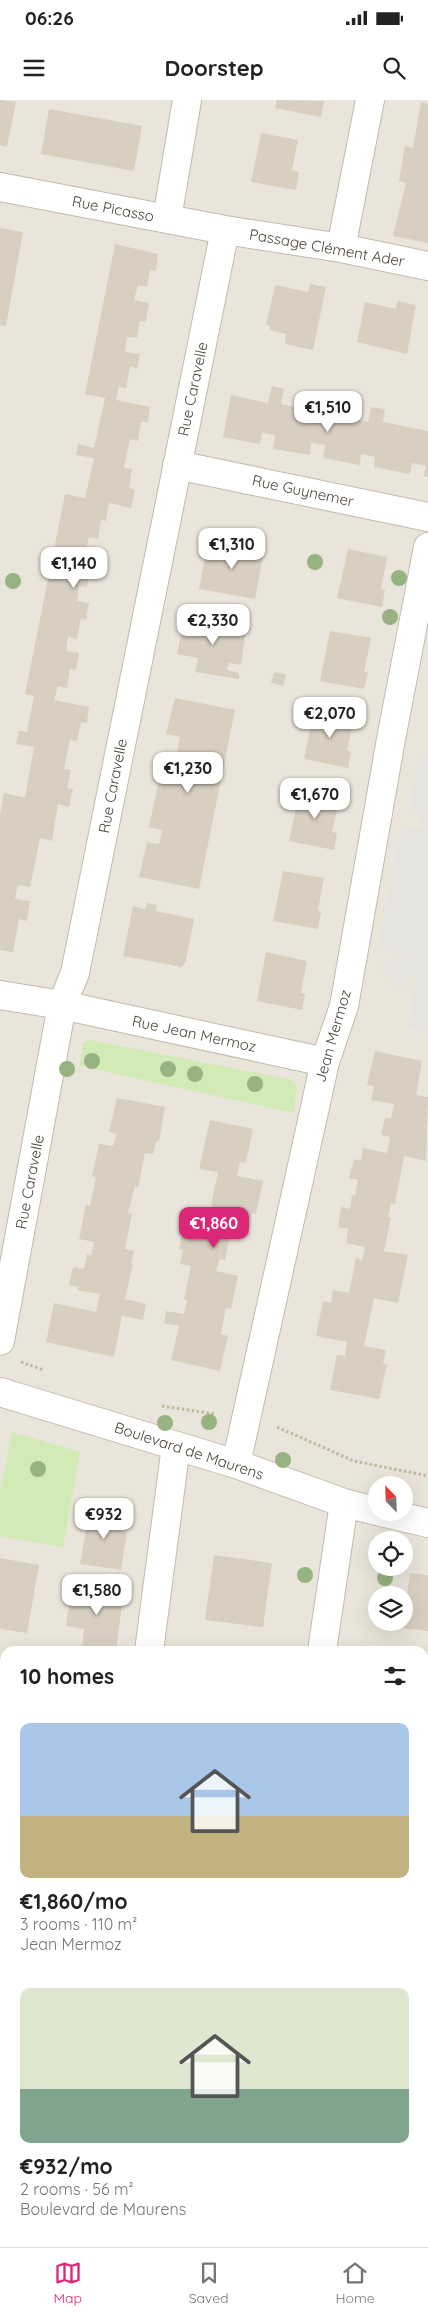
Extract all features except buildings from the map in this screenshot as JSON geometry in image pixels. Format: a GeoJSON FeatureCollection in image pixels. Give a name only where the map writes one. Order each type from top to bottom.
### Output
{"type":"FeatureCollection","features":[{"type":"Feature","properties":{"kind":"street"},"geometry":{"type":"LineString","coordinates":[[167,219],[187,100]]}},
{"type":"Feature","properties":{"kind":"street"},"geometry":{"type":"LineString","coordinates":[[341,248],[370,100]]}},
{"type":"Feature","properties":{"kind":"street","name":"Rue Picasso"},"geometry":{"type":"LineString","coordinates":[[0,187],[225,230]]}},
{"type":"Feature","properties":{"kind":"street","name":"Passage Clément Ader"},"geometry":{"type":"LineString","coordinates":[[225,230],[341,248],[428,266]]}},
{"type":"Feature","properties":{"kind":"street","name":"Rue Caravelle"},"geometry":{"type":"LineString","coordinates":[[7,1350],[62,1005],[75,973],[225,230]]}},
{"type":"Feature","properties":{"kind":"street","name":"Rue Guynemer"},"geometry":{"type":"LineString","coordinates":[[177,465],[428,518]]}},
{"type":"Feature","properties":{"kind":"street","name":"Jean Mermoz"},"geometry":{"type":"LineString","coordinates":[[236,1464],[325,1062],[344,1006],[389,748],[428,546]]}},
{"type":"Feature","properties":{"kind":"street","name":"Rue Jean Mermoz"},"geometry":{"type":"LineString","coordinates":[[0,995],[62,1005],[325,1062]]}},
{"type":"Feature","properties":{"kind":"street","name":"Boulevard de Maurens"},"geometry":{"type":"LineString","coordinates":[[0,1392],[236,1464],[344,1503],[368,1509]]}},
{"type":"Feature","properties":{"kind":"street"},"geometry":{"type":"LineString","coordinates":[[150,1646],[176,1446]]}},
{"type":"Feature","properties":{"kind":"street"},"geometry":{"type":"LineString","coordinates":[[323,1646],[344,1503]]}},
{"type":"Feature","properties":{"kind":"street"},"geometry":{"type":"LineString","coordinates":[[413,1519],[428,1523]]}},
{"type":"Feature","properties":{"kind":"path"},"geometry":{"type":"LineString","coordinates":[[7,1350],[51,1372]]}},
{"type":"Feature","properties":{"kind":"path"},"geometry":{"type":"LineString","coordinates":[[154,1405],[218,1414]]}},
{"type":"Feature","properties":{"kind":"path"},"geometry":{"type":"LineString","coordinates":[[276,1427],[354,1461],[428,1476]]}},
{"type":"Feature","properties":{"kind":"shaded area"},"geometry":{"type":"Polygon","coordinates":[[[0,100],[428,100],[428,1646],[0,1646],[0,100]]]}},
{"type":"Feature","properties":{"kind":"shaded area"},"geometry":{"type":"Polygon","coordinates":[[[428,752],[428,1032],[408,1028],[417,973],[397,988],[382,968],[403,953],[377,948],[403,826],[427,829],[411,805],[418,758],[428,752]]]}},
{"type":"Feature","properties":{"kind":"green space"},"geometry":{"type":"Polygon","coordinates":[[[91,1040],[288,1079],[297,1085],[294,1113],[80,1066],[83,1043],[91,1040]]]}},
{"type":"Feature","properties":{"kind":"green space"},"geometry":{"type":"Polygon","coordinates":[[[12,1432],[80,1452],[63,1547],[0,1536],[0,1492],[12,1432]]]}}]}
